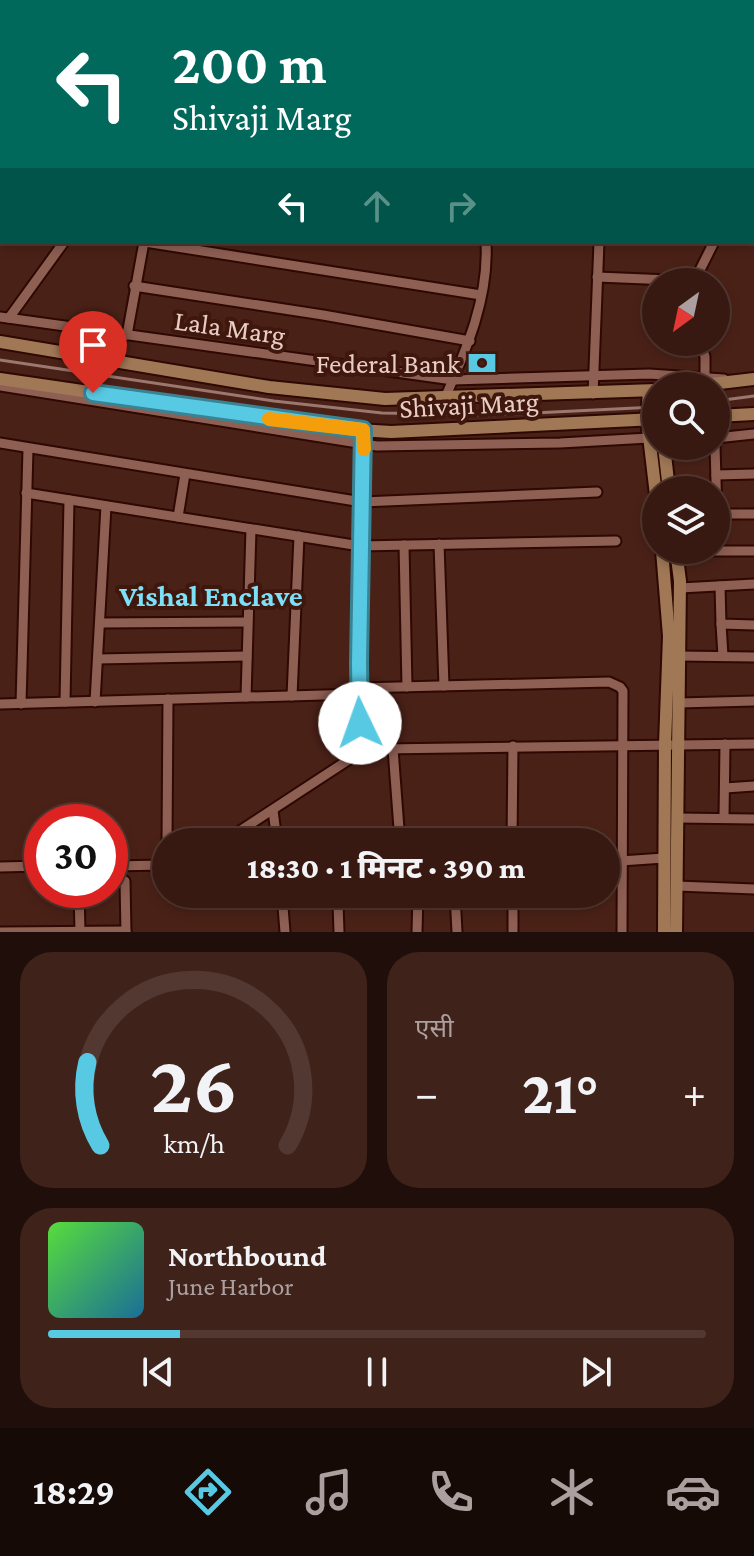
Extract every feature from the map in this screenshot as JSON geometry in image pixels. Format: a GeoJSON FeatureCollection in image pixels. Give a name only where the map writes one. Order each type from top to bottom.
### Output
{"type":"FeatureCollection","features":[{"type":"Feature","properties":{"kind":"main road","name":"Shivaji Marg"},"geometry":{"type":"LineString","coordinates":[[0,342],[269,387],[385,399],[642,392]]}},
{"type":"Feature","properties":{"kind":"main road","name":"Shivaji Marg"},"geometry":{"type":"LineString","coordinates":[[0,379],[391,432],[642,419]]}},
{"type":"Feature","properties":{"kind":"main road"},"geometry":{"type":"LineString","coordinates":[[730,415],[754,414]]}},
{"type":"Feature","properties":{"kind":"main road"},"geometry":{"type":"LineString","coordinates":[[663,564],[669,636],[664,932]]}},
{"type":"Feature","properties":{"kind":"main road"},"geometry":{"type":"LineString","coordinates":[[676,932],[680,588],[677,564]]}},
{"type":"Feature","properties":{"kind":"street"},"geometry":{"type":"LineString","coordinates":[[5,318],[62,244]]}},
{"type":"Feature","properties":{"kind":"street"},"geometry":{"type":"LineString","coordinates":[[127,335],[144,244]]}},
{"type":"Feature","properties":{"kind":"street"},"geometry":{"type":"LineString","coordinates":[[157,244],[481,295]]}},
{"type":"Feature","properties":{"kind":"street"},"geometry":{"type":"LineString","coordinates":[[445,398],[476,327],[487,260],[486,244]]}},
{"type":"Feature","properties":{"kind":"street"},"geometry":{"type":"LineString","coordinates":[[593,394],[599,244]]}},
{"type":"Feature","properties":{"kind":"street"},"geometry":{"type":"LineString","coordinates":[[701,268],[713,244]]}},
{"type":"Feature","properties":{"kind":"street"},"geometry":{"type":"LineString","coordinates":[[597,277],[642,279]]}},
{"type":"Feature","properties":{"kind":"street"},"geometry":{"type":"LineString","coordinates":[[134,286],[470,341]]}},
{"type":"Feature","properties":{"kind":"street","name":"Lala Marg"},"geometry":{"type":"LineString","coordinates":[[5,318],[453,380],[642,374]]}},
{"type":"Feature","properties":{"kind":"street"},"geometry":{"type":"LineString","coordinates":[[92,358],[96,330]]}},
{"type":"Feature","properties":{"kind":"street"},"geometry":{"type":"LineString","coordinates":[[0,386],[364,444],[415,447],[642,438]]}},
{"type":"Feature","properties":{"kind":"street"},"geometry":{"type":"LineString","coordinates":[[362,751],[358,691],[363,430]]}},
{"type":"Feature","properties":{"kind":"street"},"geometry":{"type":"LineString","coordinates":[[730,437],[754,434]]}},
{"type":"Feature","properties":{"kind":"street"},"geometry":{"type":"LineString","coordinates":[[0,443],[362,502],[597,492]]}},
{"type":"Feature","properties":{"kind":"street"},"geometry":{"type":"LineString","coordinates":[[21,704],[28,449]]}},
{"type":"Feature","properties":{"kind":"street"},"geometry":{"type":"LineString","coordinates":[[715,460],[716,475],[754,474]]}},
{"type":"Feature","properties":{"kind":"street"},"geometry":{"type":"LineString","coordinates":[[178,517],[185,474]]}},
{"type":"Feature","properties":{"kind":"street"},"geometry":{"type":"LineString","coordinates":[[26,493],[360,546],[616,541]]}},
{"type":"Feature","properties":{"kind":"street"},"geometry":{"type":"LineString","coordinates":[[65,702],[69,500]]}},
{"type":"Feature","properties":{"kind":"street"},"geometry":{"type":"LineString","coordinates":[[95,702],[106,506]]}},
{"type":"Feature","properties":{"kind":"street"},"geometry":{"type":"LineString","coordinates":[[730,514],[754,514]]}},
{"type":"Feature","properties":{"kind":"street"},"geometry":{"type":"LineString","coordinates":[[246,697],[251,529]]}},
{"type":"Feature","properties":{"kind":"street"},"geometry":{"type":"LineString","coordinates":[[292,696],[299,536]]}},
{"type":"Feature","properties":{"kind":"street"},"geometry":{"type":"LineString","coordinates":[[439,544],[444,686]]}},
{"type":"Feature","properties":{"kind":"street"},"geometry":{"type":"LineString","coordinates":[[404,545],[407,687]]}},
{"type":"Feature","properties":{"kind":"street"},"geometry":{"type":"LineString","coordinates":[[730,551],[754,551]]}},
{"type":"Feature","properties":{"kind":"street"},"geometry":{"type":"LineString","coordinates":[[680,588],[754,584]]}},
{"type":"Feature","properties":{"kind":"street"},"geometry":{"type":"LineString","coordinates":[[720,586],[723,656]]}},
{"type":"Feature","properties":{"kind":"street"},"geometry":{"type":"LineString","coordinates":[[100,623],[247,622]]}},
{"type":"Feature","properties":{"kind":"street"},"geometry":{"type":"LineString","coordinates":[[721,624],[754,625]]}},
{"type":"Feature","properties":{"kind":"street"},"geometry":{"type":"LineString","coordinates":[[98,659],[247,656]]}},
{"type":"Feature","properties":{"kind":"street"},"geometry":{"type":"LineString","coordinates":[[679,656],[754,657]]}},
{"type":"Feature","properties":{"kind":"street"},"geometry":{"type":"LineString","coordinates":[[0,704],[292,696],[407,687],[609,682],[623,691],[622,932]]}},
{"type":"Feature","properties":{"kind":"street"},"geometry":{"type":"LineString","coordinates":[[167,828],[168,699]]}},
{"type":"Feature","properties":{"kind":"street"},"geometry":{"type":"LineString","coordinates":[[679,703],[754,701]]}},
{"type":"Feature","properties":{"kind":"street"},"geometry":{"type":"LineString","coordinates":[[724,818],[725,744]]}},
{"type":"Feature","properties":{"kind":"street"},"geometry":{"type":"LineString","coordinates":[[245,828],[362,751],[754,744]]}},
{"type":"Feature","properties":{"kind":"street"},"geometry":{"type":"LineString","coordinates":[[512,828],[513,746]]}},
{"type":"Feature","properties":{"kind":"street"},"geometry":{"type":"LineString","coordinates":[[393,749],[399,828]]}},
{"type":"Feature","properties":{"kind":"street"},"geometry":{"type":"LineString","coordinates":[[725,788],[754,786]]}},
{"type":"Feature","properties":{"kind":"street"},"geometry":{"type":"LineString","coordinates":[[273,810],[275,828]]}},
{"type":"Feature","properties":{"kind":"street"},"geometry":{"type":"LineString","coordinates":[[678,818],[754,819]]}},
{"type":"Feature","properties":{"kind":"street"},"geometry":{"type":"LineString","coordinates":[[620,862],[664,858]]}},
{"type":"Feature","properties":{"kind":"street"},"geometry":{"type":"LineString","coordinates":[[128,866],[152,865]]}},
{"type":"Feature","properties":{"kind":"street"},"geometry":{"type":"LineString","coordinates":[[0,867],[24,866]]}},
{"type":"Feature","properties":{"kind":"street"},"geometry":{"type":"LineString","coordinates":[[677,886],[754,889]]}},
{"type":"Feature","properties":{"kind":"street"},"geometry":{"type":"LineString","coordinates":[[79,908],[80,932]]}},
{"type":"Feature","properties":{"kind":"street"},"geometry":{"type":"LineString","coordinates":[[0,932],[126,932],[126,908]]}},
{"type":"Feature","properties":{"kind":"street"},"geometry":{"type":"LineString","coordinates":[[284,908],[285,932]]}},
{"type":"Feature","properties":{"kind":"street"},"geometry":{"type":"LineString","coordinates":[[338,908],[339,932]]}},
{"type":"Feature","properties":{"kind":"street"},"geometry":{"type":"LineString","coordinates":[[417,932],[418,908]]}},
{"type":"Feature","properties":{"kind":"street"},"geometry":{"type":"LineString","coordinates":[[456,908],[457,932]]}},
{"type":"Feature","properties":{"kind":"street"},"geometry":{"type":"LineString","coordinates":[[513,908],[513,932]]}},
{"type":"Feature","properties":{"kind":"railway"},"geometry":{"type":"LineString","coordinates":[[0,360],[274,401],[382,413],[490,415],[642,408]]}},
{"type":"Feature","properties":{"kind":"railway"},"geometry":{"type":"LineString","coordinates":[[730,399],[754,396]]}},
{"type":"Feature","properties":{"kind":"slow traffic"},"geometry":{"type":"LineString","coordinates":[[269,419],[363,430],[364,449]]}},
{"type":"Feature","properties":{"kind":"place","name":"Federal Bank"},"geometry":{"type":"Point","coordinates":[482,363]}},
{"type":"Feature","properties":{"kind":"district","name":"Vishal Enclave"},"geometry":{"type":"Point","coordinates":[211,596]}},
{"type":"Feature","properties":{"kind":"route"},"geometry":{"type":"LineString","coordinates":[[93,393],[363,430],[360,723]]}}]}
